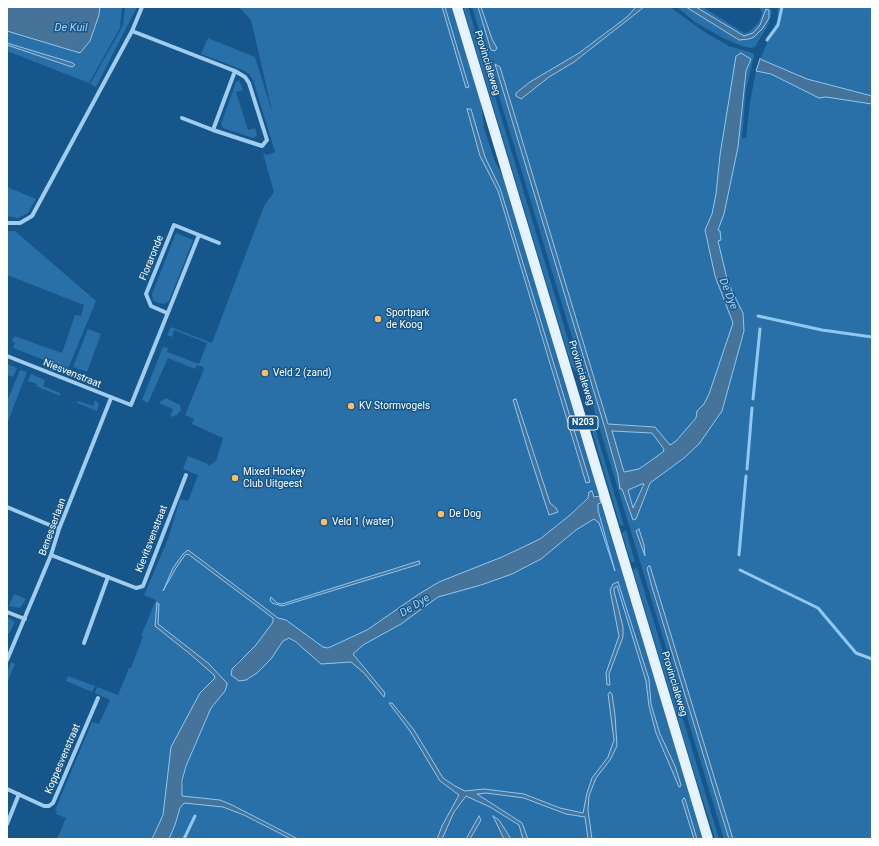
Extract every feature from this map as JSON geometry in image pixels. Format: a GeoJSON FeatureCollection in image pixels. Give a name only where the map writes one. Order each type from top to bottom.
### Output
{"type":"FeatureCollection","features":[{"type":"Feature","properties":{"kind":"main road","name":"Provincialeweg"},"geometry":{"type":"LineString","coordinates":[[457,7],[708,839]]}},
{"type":"Feature","properties":{"kind":"street"},"geometry":{"type":"LineString","coordinates":[[7,223],[20,223],[32,216],[132,31],[142,7]]}},
{"type":"Feature","properties":{"kind":"street"},"geometry":{"type":"LineString","coordinates":[[132,31],[235,71],[245,77],[250,83],[267,140],[262,146],[257,146],[182,118]]}},
{"type":"Feature","properties":{"kind":"street"},"geometry":{"type":"LineString","coordinates":[[213,130],[235,71]]}},
{"type":"Feature","properties":{"kind":"street","name":"Floraronde"},"geometry":{"type":"LineString","coordinates":[[167,313],[151,306],[146,294],[174,225],[219,243]]}},
{"type":"Feature","properties":{"kind":"street"},"geometry":{"type":"LineString","coordinates":[[167,313],[199,235]]}},
{"type":"Feature","properties":{"kind":"street","name":"Niesvenstraat"},"geometry":{"type":"LineString","coordinates":[[7,356],[131,405],[167,313]]}},
{"type":"Feature","properties":{"kind":"street","name":"Benesserlaan"},"geometry":{"type":"LineString","coordinates":[[7,660],[51,556],[59,529],[112,398]]}},
{"type":"Feature","properties":{"kind":"street","name":"Kievitsvenstraat"},"geometry":{"type":"LineString","coordinates":[[51,556],[136,588],[143,586],[186,475]]}},
{"type":"Feature","properties":{"kind":"street"},"geometry":{"type":"LineString","coordinates":[[7,507],[59,529]]}},
{"type":"Feature","properties":{"kind":"street"},"geometry":{"type":"LineString","coordinates":[[84,643],[108,577]]}},
{"type":"Feature","properties":{"kind":"street"},"geometry":{"type":"LineString","coordinates":[[7,612],[24,619]]}},
{"type":"Feature","properties":{"kind":"street","name":"Koppesvenstraat"},"geometry":{"type":"LineString","coordinates":[[7,789],[44,806],[49,806],[53,803],[98,698]]}},
{"type":"Feature","properties":{"kind":"street"},"geometry":{"type":"LineString","coordinates":[[7,824],[19,794]]}},
{"type":"Feature","properties":{"kind":"shaded area"},"geometry":{"type":"Polygon","coordinates":[[[100,7],[122,7],[120,28],[89,83],[7,51],[7,31],[80,53],[90,41],[99,15],[100,7]]]}},
{"type":"Feature","properties":{"kind":"shaded area"},"geometry":{"type":"Polygon","coordinates":[[[125,7],[137,7],[96,87],[90,84],[123,25],[125,7]]]}},
{"type":"Feature","properties":{"kind":"shaded area"},"geometry":{"type":"Polygon","coordinates":[[[239,7],[442,7],[466,88],[469,87],[469,85],[445,7],[452,7],[481,101],[484,128],[495,162],[503,176],[600,495],[589,496],[570,515],[540,539],[419,594],[367,630],[328,648],[323,647],[286,620],[278,618],[250,652],[238,661],[231,672],[271,659],[283,641],[289,638],[302,647],[351,662],[347,651],[448,583],[536,555],[593,515],[601,521],[597,507],[601,503],[703,839],[440,839],[459,798],[442,826],[437,839],[298,839],[232,805],[184,797],[181,795],[186,766],[211,708],[227,683],[220,676],[191,711],[171,747],[163,815],[152,839],[57,839],[66,818],[56,814],[57,811],[55,810],[92,722],[99,724],[110,700],[95,693],[97,687],[118,695],[129,668],[131,668],[143,637],[141,636],[156,600],[144,595],[168,539],[180,499],[188,501],[198,475],[183,469],[188,456],[208,464],[209,466],[216,461],[223,438],[192,424],[194,419],[185,415],[204,369],[203,367],[197,365],[195,369],[168,358],[148,403],[142,400],[163,347],[168,348],[167,352],[199,364],[207,343],[174,330],[172,337],[167,335],[171,327],[212,343],[264,206],[274,192],[263,153],[267,155],[275,152],[253,80],[249,74],[243,70],[201,54],[208,38],[255,57],[273,115],[251,20],[239,7]],[[475,137],[480,156],[496,186],[586,483],[589,482],[500,188],[475,137]],[[516,399],[513,400],[548,514],[556,508],[550,504],[516,399]]]}},
{"type":"Feature","properties":{"kind":"shaded area"},"geometry":{"type":"Polygon","coordinates":[[[463,7],[468,7],[580,379],[571,364],[463,7]]]}},
{"type":"Feature","properties":{"kind":"shaded area"},"geometry":{"type":"Polygon","coordinates":[[[472,7],[478,7],[490,47],[494,52],[494,45],[481,7],[636,7],[627,17],[579,53],[530,82],[516,93],[521,99],[549,77],[574,62],[644,7],[670,7],[706,33],[729,46],[753,53],[754,56],[746,90],[742,138],[746,138],[750,102],[756,71],[771,74],[819,98],[826,97],[872,104],[872,839],[732,839],[647,568],[729,839],[724,839],[472,7]],[[737,54],[720,155],[716,194],[712,214],[705,230],[715,276],[733,323],[709,394],[704,404],[697,411],[696,418],[676,441],[670,445],[652,426],[608,424],[500,67],[496,63],[604,425],[618,475],[620,489],[622,489],[633,519],[636,519],[650,483],[684,458],[699,444],[722,411],[744,331],[743,313],[728,283],[717,241],[718,231],[724,214],[738,147],[746,71],[751,59],[737,54]],[[760,330],[752,401],[754,400],[760,330]],[[751,407],[746,469],[753,407],[751,407]],[[745,476],[739,558],[747,476],[745,476]]]}},
{"type":"Feature","properties":{"kind":"shaded area"},"geometry":{"type":"Polygon","coordinates":[[[677,7],[686,7],[736,38],[745,40],[754,37],[763,28],[766,23],[769,10],[766,9],[763,21],[754,33],[744,36],[696,7],[703,7],[744,33],[749,32],[759,22],[762,13],[759,7],[769,7],[772,12],[768,25],[755,47],[751,48],[723,38],[695,22],[677,7]]]}},
{"type":"Feature","properties":{"kind":"shaded area"},"geometry":{"type":"Polygon","coordinates":[[[778,7],[872,7],[872,96],[807,79],[760,59],[777,21],[778,7]]]}},
{"type":"Feature","properties":{"kind":"shaded area"},"geometry":{"type":"Polygon","coordinates":[[[239,80],[243,90],[236,92],[248,130],[255,128],[257,136],[253,138],[223,128],[221,124],[236,82],[239,80]]]}},
{"type":"Feature","properties":{"kind":"shaded area"},"geometry":{"type":"Polygon","coordinates":[[[7,187],[36,199],[28,213],[18,218],[7,216],[7,187]]]}},
{"type":"Feature","properties":{"kind":"shaded area"},"geometry":{"type":"Polygon","coordinates":[[[7,231],[15,231],[96,301],[68,369],[13,348],[15,343],[12,341],[14,336],[62,353],[75,315],[81,316],[84,305],[7,275],[7,231]]]}},
{"type":"Feature","properties":{"kind":"shaded area"},"geometry":{"type":"Polygon","coordinates":[[[176,233],[193,240],[169,301],[164,304],[158,303],[153,300],[152,294],[176,233]]]}},
{"type":"Feature","properties":{"kind":"shaded area"},"geometry":{"type":"Polygon","coordinates":[[[88,329],[101,334],[87,372],[73,367],[88,329]]]}},
{"type":"Feature","properties":{"kind":"shaded area"},"geometry":{"type":"Polygon","coordinates":[[[7,364],[17,368],[13,377],[7,375],[7,364]]]}},
{"type":"Feature","properties":{"kind":"shaded area"},"geometry":{"type":"Polygon","coordinates":[[[20,370],[27,372],[7,424],[7,399],[20,370]]]}},
{"type":"Feature","properties":{"kind":"shaded area"},"geometry":{"type":"Polygon","coordinates":[[[31,374],[45,380],[43,386],[60,393],[60,396],[28,381],[31,374]]]}},
{"type":"Feature","properties":{"kind":"shaded area"},"geometry":{"type":"Polygon","coordinates":[[[166,398],[180,405],[181,410],[177,415],[170,417],[173,409],[159,403],[166,398]]]}},
{"type":"Feature","properties":{"kind":"shaded area"},"geometry":{"type":"Polygon","coordinates":[[[95,400],[99,404],[97,411],[77,403],[78,401],[93,406],[95,400]]]}},
{"type":"Feature","properties":{"kind":"shaded area"},"geometry":{"type":"Polygon","coordinates":[[[591,417],[624,526],[620,525],[593,434],[591,417]]]}},
{"type":"Feature","properties":{"kind":"shaded area"},"geometry":{"type":"Polygon","coordinates":[[[611,431],[652,433],[664,449],[663,452],[639,469],[624,472],[611,431]]]}},
{"type":"Feature","properties":{"kind":"shaded area"},"geometry":{"type":"Polygon","coordinates":[[[644,484],[633,508],[628,490],[644,484]]]}},
{"type":"Feature","properties":{"kind":"shaded area"},"geometry":{"type":"Polygon","coordinates":[[[626,530],[635,562],[631,562],[622,533],[626,530]]]}},
{"type":"Feature","properties":{"kind":"shaded area"},"geometry":{"type":"Polygon","coordinates":[[[637,567],[719,839],[715,839],[685,743],[633,570],[637,567]]]}},
{"type":"Feature","properties":{"kind":"shaded area"},"geometry":{"type":"Polygon","coordinates":[[[14,594],[26,599],[20,608],[9,606],[14,594]]]}},
{"type":"Feature","properties":{"kind":"shaded area"},"geometry":{"type":"Polygon","coordinates":[[[7,617],[15,622],[9,634],[7,633],[7,617]]]}},
{"type":"Feature","properties":{"kind":"shaded area"},"geometry":{"type":"Polygon","coordinates":[[[11,662],[15,664],[7,683],[7,672],[11,662]]]}},
{"type":"Feature","properties":{"kind":"shaded area"},"geometry":{"type":"Polygon","coordinates":[[[68,676],[95,686],[92,692],[66,681],[68,676]]]}},
{"type":"Feature","properties":{"kind":"shaded area"},"geometry":{"type":"Polygon","coordinates":[[[184,803],[223,807],[244,815],[291,839],[169,839],[180,808],[184,803]]]}},
{"type":"Feature","properties":{"kind":"water","name":"De Kuil"},"geometry":{"type":"Polygon","coordinates":[[[7,7],[100,7],[99,15],[90,41],[80,53],[7,31],[7,7]]]}},
{"type":"Feature","properties":{"kind":"water"},"geometry":{"type":"Polygon","coordinates":[[[442,7],[445,7],[469,87],[466,88],[442,7]]]}},
{"type":"Feature","properties":{"kind":"water"},"geometry":{"type":"Polygon","coordinates":[[[478,7],[481,7],[492,39],[497,48],[495,51],[491,50],[478,7]]]}},
{"type":"Feature","properties":{"kind":"water"},"geometry":{"type":"Polygon","coordinates":[[[636,7],[644,7],[574,62],[549,77],[521,99],[516,96],[516,93],[530,82],[579,53],[627,17],[636,7]]]}},
{"type":"Feature","properties":{"kind":"water"},"geometry":{"type":"Polygon","coordinates":[[[686,7],[696,7],[744,36],[753,33],[760,25],[766,9],[769,10],[769,18],[763,28],[754,37],[739,40],[686,7]]]}},
{"type":"Feature","properties":{"kind":"water"},"geometry":{"type":"Polygon","coordinates":[[[7,43],[73,63],[75,65],[72,67],[7,45],[7,43]]]}},
{"type":"Feature","properties":{"kind":"water","name":"De Dye"},"geometry":{"type":"Polygon","coordinates":[[[741,53],[751,59],[746,71],[738,147],[724,214],[718,230],[720,231],[721,240],[718,241],[728,283],[743,313],[744,331],[722,411],[699,444],[684,458],[650,483],[636,519],[633,520],[622,489],[620,489],[618,475],[604,425],[495,64],[500,67],[608,424],[655,427],[670,445],[676,441],[696,418],[697,411],[704,404],[709,394],[733,323],[715,276],[705,230],[712,214],[716,194],[720,155],[736,56],[741,53]],[[612,431],[624,472],[639,469],[663,452],[664,449],[652,433],[612,431]],[[644,484],[628,490],[633,508],[644,484]]]}},
{"type":"Feature","properties":{"kind":"water"},"geometry":{"type":"Polygon","coordinates":[[[760,59],[807,79],[872,96],[872,104],[826,97],[819,98],[771,74],[756,71],[760,59]]]}},
{"type":"Feature","properties":{"kind":"water"},"geometry":{"type":"Polygon","coordinates":[[[467,109],[471,109],[485,157],[500,188],[590,482],[586,483],[498,191],[480,156],[467,109]]]}},
{"type":"Feature","properties":{"kind":"water"},"geometry":{"type":"Polygon","coordinates":[[[516,399],[550,503],[558,512],[549,515],[513,400],[516,399]]]}},
{"type":"Feature","properties":{"kind":"water","name":"De Dye"},"geometry":{"type":"Polygon","coordinates":[[[592,491],[594,497],[599,496],[601,503],[598,504],[598,510],[615,571],[599,523],[594,519],[576,530],[541,559],[512,574],[481,585],[438,597],[401,624],[363,645],[353,654],[385,693],[384,697],[364,673],[351,662],[321,664],[296,642],[289,638],[283,641],[271,659],[257,673],[246,680],[239,681],[231,675],[232,669],[256,645],[273,622],[273,618],[188,554],[185,555],[176,568],[163,591],[173,568],[183,554],[188,550],[278,618],[286,620],[323,647],[328,648],[367,630],[439,582],[502,557],[540,539],[570,515],[588,498],[589,492],[592,491]]]}},
{"type":"Feature","properties":{"kind":"water"},"geometry":{"type":"Polygon","coordinates":[[[639,529],[644,545],[645,556],[636,531],[639,529]]]}},
{"type":"Feature","properties":{"kind":"water"},"geometry":{"type":"Polygon","coordinates":[[[419,561],[420,564],[282,606],[272,603],[270,600],[271,597],[277,603],[282,604],[419,561]]]}},
{"type":"Feature","properties":{"kind":"water"},"geometry":{"type":"Polygon","coordinates":[[[649,566],[733,839],[729,839],[652,587],[647,568],[649,566]]]}},
{"type":"Feature","properties":{"kind":"water"},"geometry":{"type":"Polygon","coordinates":[[[618,582],[649,679],[651,704],[660,734],[675,766],[681,785],[680,787],[656,733],[649,706],[646,681],[617,586],[614,588],[614,591],[623,627],[623,637],[609,674],[610,685],[607,685],[606,673],[619,636],[610,590],[613,584],[618,582]]]}},
{"type":"Feature","properties":{"kind":"water"},"geometry":{"type":"Polygon","coordinates":[[[157,603],[159,604],[158,624],[208,663],[227,683],[225,691],[211,708],[186,766],[182,781],[182,796],[220,800],[298,839],[291,839],[244,815],[223,807],[184,803],[180,808],[169,839],[152,839],[163,815],[171,747],[200,693],[215,678],[214,675],[190,654],[155,626],[157,603]]]}},
{"type":"Feature","properties":{"kind":"water"},"geometry":{"type":"Polygon","coordinates":[[[610,692],[612,694],[615,715],[617,746],[610,760],[596,778],[589,796],[588,810],[592,839],[588,839],[585,817],[566,814],[524,798],[486,793],[477,794],[522,823],[528,839],[523,839],[519,825],[490,807],[466,796],[454,812],[442,839],[437,839],[442,826],[459,795],[440,781],[410,731],[389,703],[392,703],[414,730],[443,778],[455,786],[465,791],[484,789],[524,794],[560,808],[583,813],[592,778],[608,757],[614,740],[608,694],[610,692]]]}},
{"type":"Feature","properties":{"kind":"water"},"geometry":{"type":"Polygon","coordinates":[[[684,798],[697,839],[694,839],[682,800],[684,798]]]}},
{"type":"Feature","properties":{"kind":"water"},"geometry":{"type":"Polygon","coordinates":[[[479,816],[481,820],[470,839],[466,839],[479,816]]]}},
{"type":"Feature","properties":{"kind":"water"},"geometry":{"type":"Polygon","coordinates":[[[493,816],[499,820],[511,839],[504,839],[493,816]]]}},
{"type":"Feature","properties":{"kind":"waterway"},"geometry":{"type":"LineString","coordinates":[[767,40],[778,25],[782,7]]}},
{"type":"Feature","properties":{"kind":"waterway"},"geometry":{"type":"LineString","coordinates":[[758,316],[822,330],[872,337]]}},
{"type":"Feature","properties":{"kind":"waterway"},"geometry":{"type":"LineString","coordinates":[[753,399],[760,329]]}},
{"type":"Feature","properties":{"kind":"waterway"},"geometry":{"type":"LineString","coordinates":[[747,469],[752,408]]}},
{"type":"Feature","properties":{"kind":"waterway"},"geometry":{"type":"LineString","coordinates":[[739,555],[746,476]]}},
{"type":"Feature","properties":{"kind":"waterway"},"geometry":{"type":"LineString","coordinates":[[740,570],[818,608],[856,653],[872,659]]}},
{"type":"Feature","properties":{"kind":"waterway"},"geometry":{"type":"LineString","coordinates":[[184,839],[195,816]]}},
{"type":"Feature","properties":{"kind":"place","name":"Sportpark de Koog"},"geometry":{"type":"Point","coordinates":[378,319]}},
{"type":"Feature","properties":{"kind":"place","name":"Veld 2 (zand)"},"geometry":{"type":"Point","coordinates":[265,373]}},
{"type":"Feature","properties":{"kind":"place","name":"KV Stormvogels"},"geometry":{"type":"Point","coordinates":[351,406]}},
{"type":"Feature","properties":{"kind":"place","name":"Mixed Hockey Club Uitgeest"},"geometry":{"type":"Point","coordinates":[235,478]}},
{"type":"Feature","properties":{"kind":"place","name":"De Dog"},"geometry":{"type":"Point","coordinates":[441,514]}},
{"type":"Feature","properties":{"kind":"place","name":"Veld 1 (water)"},"geometry":{"type":"Point","coordinates":[324,522]}}]}
